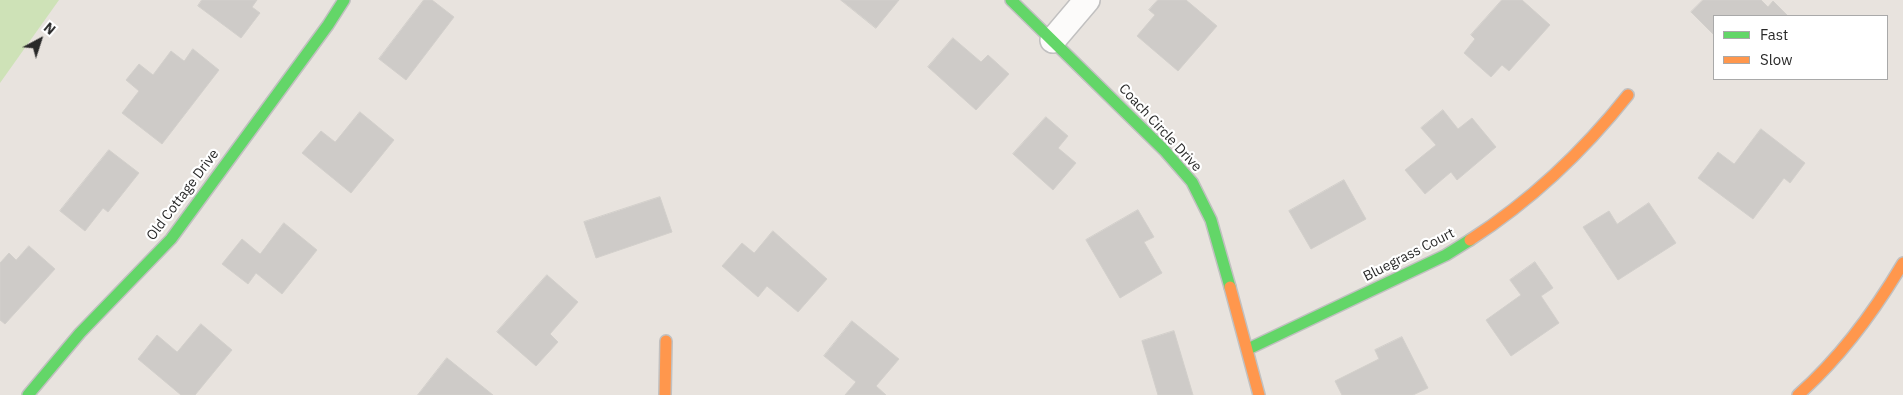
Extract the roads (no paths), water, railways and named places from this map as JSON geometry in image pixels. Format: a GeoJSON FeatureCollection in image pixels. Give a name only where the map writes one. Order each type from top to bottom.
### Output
{"type":"FeatureCollection","features":[{"type":"Feature","properties":{"kind":"street","name":"Old Cottage Drive"},"geometry":{"type":"LineString","coordinates":[[28,395],[80,333],[171,240],[328,25],[344,0]]}},
{"type":"Feature","properties":{"kind":"street","name":"Coach Circle Drive"},"geometry":{"type":"LineString","coordinates":[[1011,0],[1164,150],[1192,182],[1211,220],[1260,395]]}},
{"type":"Feature","properties":{"kind":"street"},"geometry":{"type":"LineString","coordinates":[[1053,40],[1087,0]]}},
{"type":"Feature","properties":{"kind":"street","name":"Bluegrass Court"},"geometry":{"type":"LineString","coordinates":[[1248,349],[1446,255],[1501,220],[1556,175],[1608,120],[1628,95]]}},
{"type":"Feature","properties":{"kind":"street"},"geometry":{"type":"LineString","coordinates":[[1798,395],[1848,346],[1885,295],[1903,263]]}},
{"type":"Feature","properties":{"kind":"street"},"geometry":{"type":"LineString","coordinates":[[665,395],[666,341]]}}]}
